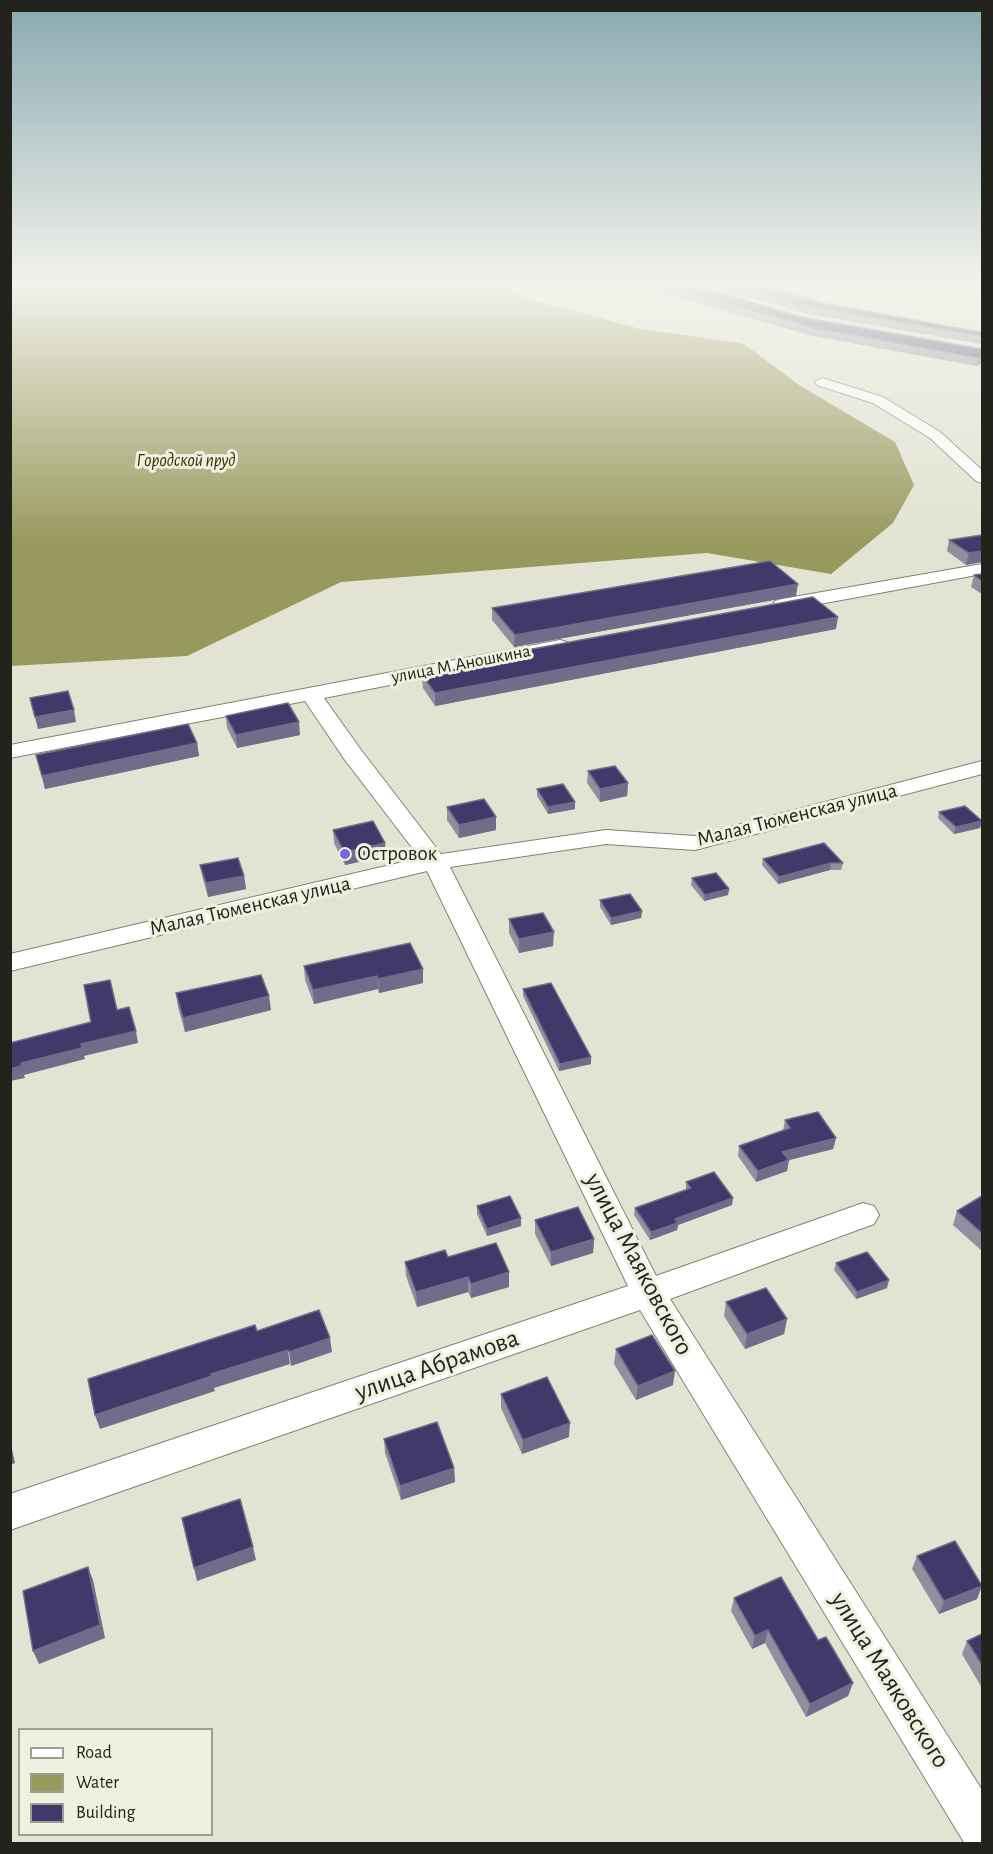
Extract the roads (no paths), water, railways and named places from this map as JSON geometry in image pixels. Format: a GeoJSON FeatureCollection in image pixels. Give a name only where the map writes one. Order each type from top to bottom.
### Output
{"type":"FeatureCollection","features":[{"type":"Feature","properties":{"kind":"street"},"geometry":{"type":"LineString","coordinates":[[822,382],[878,400],[935,435],[982,478]]}},
{"type":"Feature","properties":{"kind":"street"},"geometry":{"type":"LineString","coordinates":[[760,609],[982,569]]}},
{"type":"Feature","properties":{"kind":"street","name":"улица М.Аношкина"},"geometry":{"type":"LineString","coordinates":[[10,752],[574,643]]}},
{"type":"Feature","properties":{"kind":"street","name":"улица Маяковского"},"geometry":{"type":"LineString","coordinates":[[310,693],[353,755],[435,862],[648,1293],[982,1830]]}},
{"type":"Feature","properties":{"kind":"street","name":"Малая Тюменская улица"},"geometry":{"type":"LineString","coordinates":[[10,963],[435,862],[606,837],[695,843],[982,768]]}},
{"type":"Feature","properties":{"kind":"street","name":"улица Абрамова"},"geometry":{"type":"LineString","coordinates":[[10,1512],[648,1293],[863,1215]]}},
{"type":"Feature","properties":{"kind":"water","name":"Городской пруд"},"geometry":{"type":"Polygon","coordinates":[[[11,373],[782,373],[799,385],[895,442],[914,485],[893,523],[831,574],[707,553],[341,582],[187,656],[11,666],[11,373]]]}},
{"type":"Feature","properties":{"kind":"place","name":"Островок"},"geometry":{"type":"Point","coordinates":[345,854]}}]}
